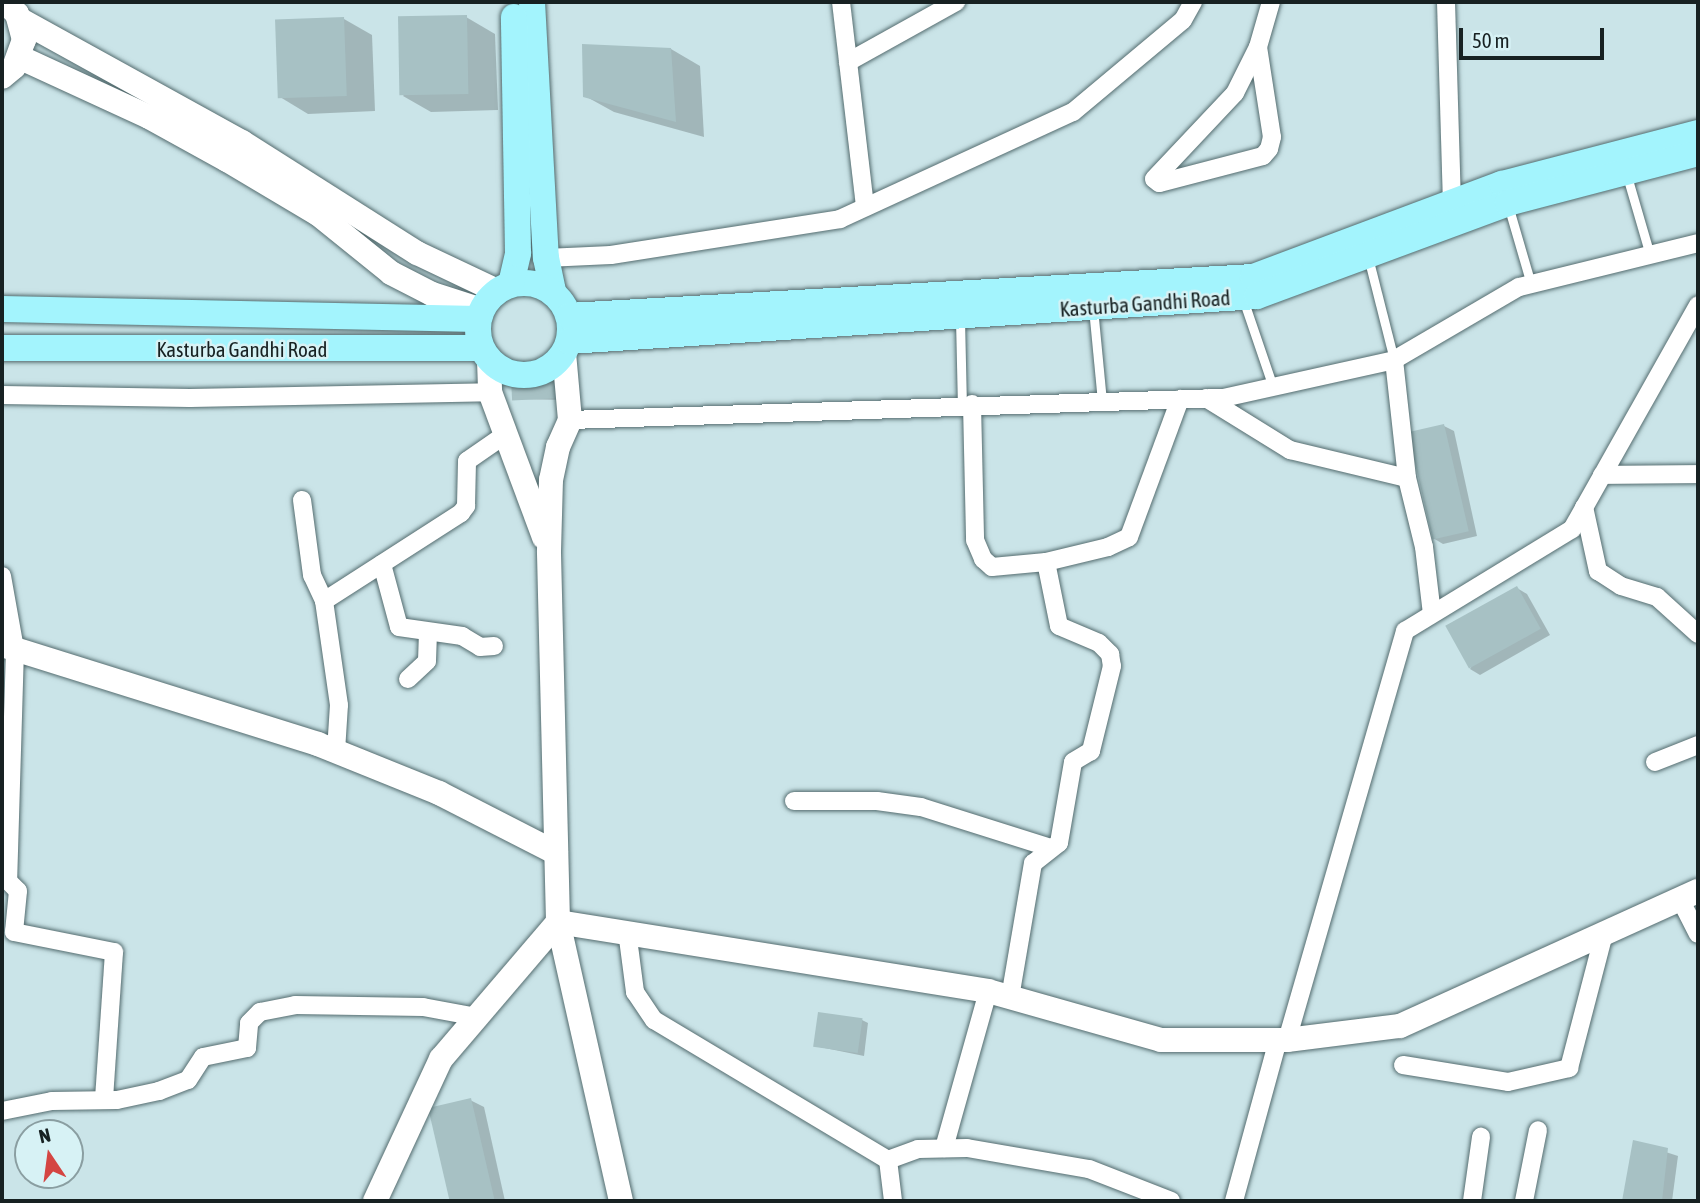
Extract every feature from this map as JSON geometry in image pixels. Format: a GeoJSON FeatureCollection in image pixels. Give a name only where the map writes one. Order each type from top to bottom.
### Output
{"type":"FeatureCollection","features":[{"type":"Feature","properties":{"kind":"main road"},"geometry":{"type":"LineString","coordinates":[[514,2],[518,253],[492,301],[485,354],[490,392],[549,551]]}},
{"type":"Feature","properties":{"kind":"main road"},"geometry":{"type":"LineString","coordinates":[[532,2],[546,258],[553,292],[568,337],[570,420],[558,447],[551,480],[549,551],[558,922],[621,1201]]}},
{"type":"Feature","properties":{"kind":"main road"},"geometry":{"type":"LineString","coordinates":[[12,10],[242,142],[492,301]]}},
{"type":"Feature","properties":{"kind":"main road"},"geometry":{"type":"LineString","coordinates":[[2,77],[19,57],[24,40],[12,10]]}},
{"type":"Feature","properties":{"kind":"main road"},"geometry":{"type":"LineString","coordinates":[[19,57],[149,117],[227,160],[318,214],[391,273],[432,295],[492,301],[533,283],[553,292]]}},
{"type":"Feature","properties":{"kind":"main road","name":"Kasturba Gandhi Road"},"geometry":{"type":"LineString","coordinates":[[568,337],[1253,277],[1452,203],[1620,150],[1698,133]]}},
{"type":"Feature","properties":{"kind":"main road","name":"Kasturba Gandhi Road"},"geometry":{"type":"LineString","coordinates":[[568,337],[1257,296],[1508,203],[1625,169],[1698,153]]}},
{"type":"Feature","properties":{"kind":"main road","name":"Kasturba Gandhi Road"},"geometry":{"type":"LineString","coordinates":[[2,309],[492,301]]}},
{"type":"Feature","properties":{"kind":"main road"},"geometry":{"type":"LineString","coordinates":[[485,354],[514,374],[528,375],[542,372],[568,337]]}},
{"type":"Feature","properties":{"kind":"main road","name":"Kasturba Gandhi Road"},"geometry":{"type":"LineString","coordinates":[[2,348],[485,354]]}},
{"type":"Feature","properties":{"kind":"main road"},"geometry":{"type":"LineString","coordinates":[[8,647],[336,751],[439,793],[556,853]]}},
{"type":"Feature","properties":{"kind":"main road"},"geometry":{"type":"LineString","coordinates":[[558,922],[627,931],[999,994],[1161,1040],[1282,1040],[1400,1026],[1689,895]]}},
{"type":"Feature","properties":{"kind":"main road"},"geometry":{"type":"LineString","coordinates":[[375,1201],[441,1059],[558,922]]}},
{"type":"Feature","properties":{"kind":"street"},"geometry":{"type":"LineString","coordinates":[[841,2],[866,207]]}},
{"type":"Feature","properties":{"kind":"street"},"geometry":{"type":"LineString","coordinates":[[848,62],[956,2]]}},
{"type":"Feature","properties":{"kind":"street"},"geometry":{"type":"LineString","coordinates":[[546,258],[611,255],[840,219],[1073,112],[1183,20],[1193,2]]}},
{"type":"Feature","properties":{"kind":"street"},"geometry":{"type":"LineString","coordinates":[[1258,47],[1272,137],[1269,149],[1263,156],[1159,183],[1154,179],[1235,93],[1258,47],[1271,2]]}},
{"type":"Feature","properties":{"kind":"street"},"geometry":{"type":"LineString","coordinates":[[1446,2],[1452,203]]}},
{"type":"Feature","properties":{"kind":"street"},"geometry":{"type":"LineString","coordinates":[[570,420],[967,404],[1206,398],[1273,387],[1394,360],[1531,284],[1698,243]]}},
{"type":"Feature","properties":{"kind":"street"},"geometry":{"type":"LineString","coordinates":[[1234,1201],[1405,631],[1572,529],[1698,305]]}},
{"type":"Feature","properties":{"kind":"street"},"geometry":{"type":"LineString","coordinates":[[1394,360],[1407,478],[1424,547],[1432,614]]}},
{"type":"Feature","properties":{"kind":"street"},"geometry":{"type":"LineString","coordinates":[[2,395],[190,398],[490,392]]}},
{"type":"Feature","properties":{"kind":"street"},"geometry":{"type":"LineString","coordinates":[[1206,398],[1290,450],[1407,478]]}},
{"type":"Feature","properties":{"kind":"street"},"geometry":{"type":"LineString","coordinates":[[967,404],[975,540],[983,559],[992,567],[1046,562],[1108,547],[1129,537],[1180,399]]}},
{"type":"Feature","properties":{"kind":"street"},"geometry":{"type":"LineString","coordinates":[[324,601],[461,513],[466,506],[467,461],[506,434]]}},
{"type":"Feature","properties":{"kind":"street"},"geometry":{"type":"LineString","coordinates":[[1602,475],[1698,474]]}},
{"type":"Feature","properties":{"kind":"street"},"geometry":{"type":"LineString","coordinates":[[302,500],[312,575],[324,601],[339,705],[336,751]]}},
{"type":"Feature","properties":{"kind":"street"},"geometry":{"type":"LineString","coordinates":[[1584,508],[1598,571],[1621,586],[1657,597],[1698,634]]}},
{"type":"Feature","properties":{"kind":"street"},"geometry":{"type":"LineString","coordinates":[[944,1148],[999,994],[1033,863],[1048,848],[1059,843],[1073,762],[1091,751],[1112,666],[1110,654],[1099,643],[1059,626],[1046,562]]}},
{"type":"Feature","properties":{"kind":"street"},"geometry":{"type":"LineString","coordinates":[[382,564],[399,627],[462,636],[480,647],[494,646]]}},
{"type":"Feature","properties":{"kind":"street"},"geometry":{"type":"LineString","coordinates":[[2,576],[8,647],[8,881],[18,891],[14,932],[67,939],[114,952],[104,1100]]}},
{"type":"Feature","properties":{"kind":"street"},"geometry":{"type":"LineString","coordinates":[[408,679],[427,661],[428,632]]}},
{"type":"Feature","properties":{"kind":"street"},"geometry":{"type":"LineString","coordinates":[[1655,762],[1698,745]]}},
{"type":"Feature","properties":{"kind":"street"},"geometry":{"type":"LineString","coordinates":[[793,801],[877,801],[921,807],[1048,848]]}},
{"type":"Feature","properties":{"kind":"street"},"geometry":{"type":"LineString","coordinates":[[1689,895],[1698,934]]}},
{"type":"Feature","properties":{"kind":"street"},"geometry":{"type":"LineString","coordinates":[[627,931],[635,992],[654,1020],[888,1160]]}},
{"type":"Feature","properties":{"kind":"street"},"geometry":{"type":"LineString","coordinates":[[1403,1065],[1508,1082],[1569,1068],[1604,934]]}},
{"type":"Feature","properties":{"kind":"street"},"geometry":{"type":"LineString","coordinates":[[2,1111],[52,1101],[104,1100],[159,1091],[188,1080],[203,1057],[247,1048],[249,1023],[260,1012],[295,1005],[410,1007],[477,1017]]}},
{"type":"Feature","properties":{"kind":"street"},"geometry":{"type":"LineString","coordinates":[[1524,1201],[1538,1130]]}},
{"type":"Feature","properties":{"kind":"street"},"geometry":{"type":"LineString","coordinates":[[1472,1201],[1481,1137]]}},
{"type":"Feature","properties":{"kind":"street"},"geometry":{"type":"LineString","coordinates":[[888,1160],[918,1149],[967,1148],[1089,1169],[1171,1201]]}},
{"type":"Feature","properties":{"kind":"street"},"geometry":{"type":"LineString","coordinates":[[888,1160],[893,1201]]}},
{"type":"Feature","properties":{"kind":"lane"},"geometry":{"type":"LineString","coordinates":[[1625,169],[1650,255]]}},
{"type":"Feature","properties":{"kind":"lane"},"geometry":{"type":"LineString","coordinates":[[1508,203],[1531,284]]}},
{"type":"Feature","properties":{"kind":"lane"},"geometry":{"type":"LineString","coordinates":[[1368,257],[1394,360]]}},
{"type":"Feature","properties":{"kind":"lane"},"geometry":{"type":"LineString","coordinates":[[1242,297],[1273,387]]}},
{"type":"Feature","properties":{"kind":"lane"},"geometry":{"type":"LineString","coordinates":[[1093,306],[1102,401]]}},
{"type":"Feature","properties":{"kind":"lane"},"geometry":{"type":"LineString","coordinates":[[960,315],[967,404]]}},
{"type":"Feature","properties":{"kind":"building"},"geometry":{"type":"Polygon","coordinates":[[[467,15],[468,94],[399,95],[398,16],[467,15]]]}},
{"type":"Feature","properties":{"kind":"building"},"geometry":{"type":"Polygon","coordinates":[[[344,17],[347,96],[278,98],[275,19],[344,17]]]}},
{"type":"Feature","properties":{"kind":"building"},"geometry":{"type":"Polygon","coordinates":[[[582,44],[671,48],[676,122],[583,97],[582,44]]]}},
{"type":"Feature","properties":{"kind":"building"},"geometry":{"type":"Polygon","coordinates":[[[560,378],[561,398],[512,401],[511,381],[560,378]]]}},
{"type":"Feature","properties":{"kind":"building"},"geometry":{"type":"Polygon","coordinates":[[[1444,424],[1469,531],[1433,540],[1408,432],[1444,424]]]}},
{"type":"Feature","properties":{"kind":"building"},"geometry":{"type":"Polygon","coordinates":[[[1517,586],[1541,629],[1469,669],[1445,626],[1517,586]]]}},
{"type":"Feature","properties":{"kind":"building"},"geometry":{"type":"Polygon","coordinates":[[[818,1012],[863,1018],[858,1053],[813,1047],[818,1012]]]}},
{"type":"Feature","properties":{"kind":"building"},"geometry":{"type":"Polygon","coordinates":[[[471,1098],[495,1201],[450,1201],[428,1108],[471,1098]]]}},
{"type":"Feature","properties":{"kind":"building"},"geometry":{"type":"Polygon","coordinates":[[[1633,1140],[1668,1148],[1662,1201],[1622,1201],[1633,1140]]]}}]}
